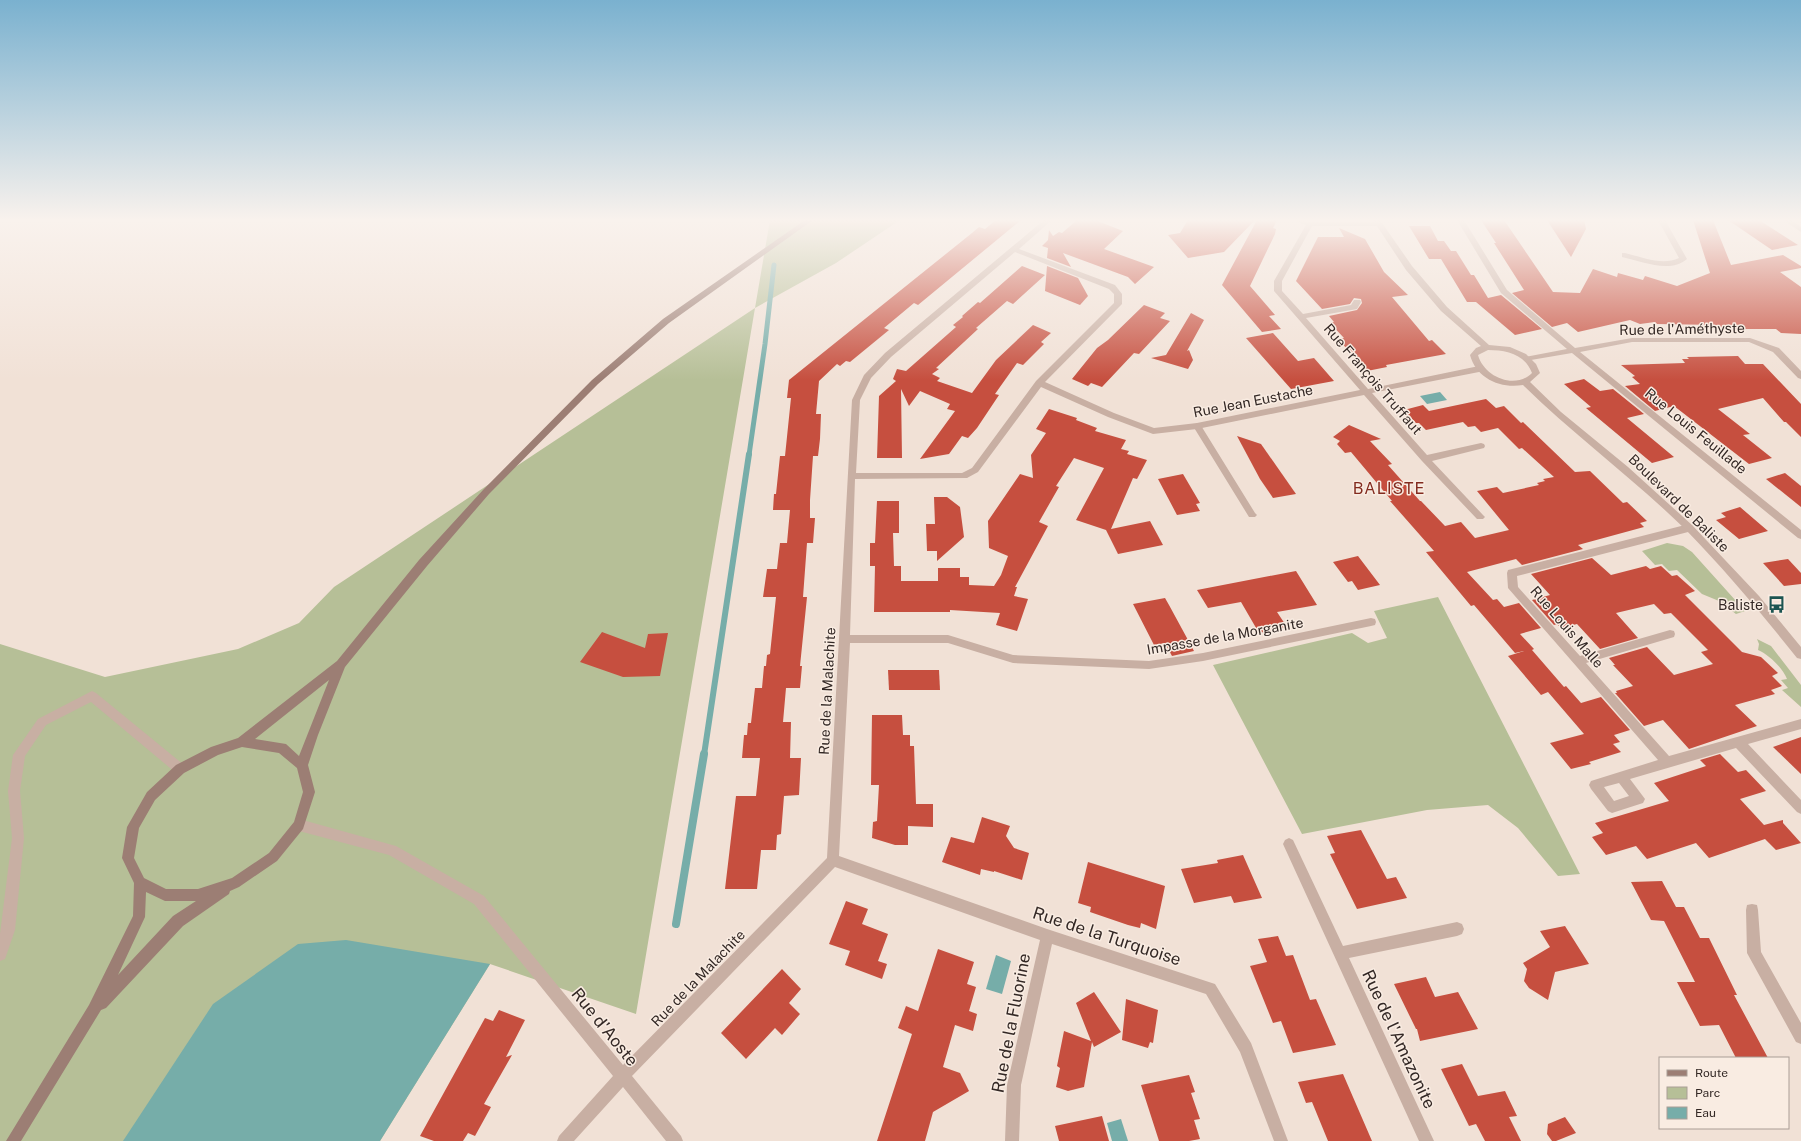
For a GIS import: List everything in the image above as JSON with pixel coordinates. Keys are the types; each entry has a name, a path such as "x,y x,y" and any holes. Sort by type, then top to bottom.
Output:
{"main road":[{"path":"13,1141 94,1010 139,917 140,882 128,858 133,827 151,796 180,769 215,751 242,742 341,664 423,563 486,492 595,382 666,321 734,273"},
{"path":"94,1010 178,921 273,857 299,825 309,792 302,765 312,735 341,664"},
{"path":"242,742 282,748 302,765"},
{"path":"140,882 165,895 198,895 235,883"}],"street":[{"name":"Rue de la Malachite","path":"564,1141 622,1077 833,860 856,400 867,377 888,355 985,273"},
{"path":"851,476 964,476 975,470 1038,383 1118,304 1118,294 1112,287 1077,273"},
{"name":"Rue François Truffaut","path":"1282,273 1278,281 1278,291 1425,459 1480,517"},
{"path":"1413,273 1444,309 1488,347"},
{"name":"Rue Louis Feuillade","path":"1493,273 1504,291 1573,350 1801,535"},
{"name":"Rue François Truffaut","path":"1301,317 1354,307 1357,302"},
{"name":"Rue de l'Améthyste","path":"1528,359 1632,340 1750,340 1776,350 1801,376"},
{"path":"1488,347 1509,349 1528,359 1534,366 1536,373 1532,379 1525,382 1514,383 1501,381 1489,376 1479,369 1475,362 1474,355 1479,350 1488,347"},
{"name":"Rue Jean Eustache","path":"1038,383 1111,415 1153,431 1197,426 1479,369"},
{"name":"Boulevard de Baliste","path":"1525,382 1558,414 1624,469 1689,528 1755,599 1801,655"},
{"path":"1197,426 1252,515"},
{"path":"1425,459 1481,446"},
{"name":"Rue Louis Malle","path":"1667,762 1513,588 1512,573 1689,528"},
{"name":"Impasse de la Morganite","path":"845,639 948,639 1012,659 1150,665 1203,657 1371,622"},
{"path":"1577,661 1670,634"},
{"path":"0,954 8,930 18,838 14,791 19,755 42,722 92,696 180,769"},
{"path":"1621,777 1667,762 1739,743 1801,724"},
{"path":"1739,743 1801,808"},
{"name":"Rue d'Aoste","path":"299,825 392,850 479,900 622,1077 676,1141"},
{"name":"Rue de l'Amazonite","path":"1289,844 1427,1141"},
{"name":"Rue de la Turquoise","path":"833,860 1047,936 1210,989 1246,1048 1281,1141"},
{"path":"1752,910 1754,953 1801,1037"},
{"name":"Rue de l'Amazonite","path":"1340,953 1457,929"},
{"name":"Rue de la Fluorine","path":"1012,1141 1014,1085 1047,936"}],"green space":[{"path":"761,273 818,273 755,308"},
{"path":"755,308 636,1014 490,964 380,1141 0,1141 0,644 105,677 238,649 299,623 334,587"},
{"path":"1667,543 1683,546 1692,552 1745,611 1736,614 1719,601 1702,594 1677,570 1669,571 1662,564 1655,565 1642,551"},
{"path":"1438,597 1580,874 1558,876 1518,828 1488,805 1427,810 1302,834 1213,665 1352,633 1368,643 1387,638 1374,611"},
{"path":"1757,639 1771,646 1801,685 1801,707 1782,690 1788,688 1781,680 1787,679 1775,662 1758,650 1759,644"}],"water":[{"path":"1440,392 1447,400 1427,404 1420,396"},
{"path":"346,940 490,964 380,1141 123,1141 213,1004 298,944"},
{"path":"996,955 1011,961 1002,994 986,989"},
{"path":"1121,1119 1128,1141 1112,1141 1107,1123"}],"building":[{"path":"922,273 956,273 918,305 914,303 884,328 889,330 850,362 846,361 840,366 837,364 819,381 816,414 821,414 820,439 818,456 813,456 810,518 815,518 813,543 807,543 803,597 807,597 800,666 802,666 800,688 786,688 783,722 791,722 790,758 801,758 799,795 784,796 781,834 777,835 776,850 761,850 757,889 725,889 736,796 756,796 760,758 742,758 744,735 747,735 748,723 751,723 755,688 762,688 764,666 766,666 767,655 770,654 776,597 763,597 767,569 777,569 780,543 787,543 790,510 773,510 780,456 785,456 791,398 787,398 789,380"},
{"path":"1014,273 1041,273 1045,275 1013,304 1007,301 976,328 978,329 936,368 939,369 932,374 940,378 937,381 972,393 996,360 1033,325 1051,333 1041,342 1044,344 1023,365 1017,363 995,394 999,395 977,428 968,438 962,436 949,454 920,459 955,411 947,409 950,404 920,391 909,406 901,389 902,458 877,458 879,396 896,381 893,379 897,369 906,371 956,327 953,325 963,317 962,316 978,302 980,303"},
{"path":"1046,273 1066,273 1078,278 1088,296 1080,305 1045,291"},
{"path":"1118,273 1147,273 1135,284 1128,277"},
{"path":"1228,273 1256,273 1250,286 1275,315 1269,316 1281,329 1262,332 1222,285"},
{"path":"1300,273 1385,273 1408,295 1392,297 1429,341 1432,340 1446,354 1386,365 1387,367 1367,371 1338,339 1344,338 1330,323 1334,322 1329,316 1357,310 1362,303 1361,299 1354,298 1350,304 1322,309 1296,281"},
{"path":"1450,273 1470,273 1474,275 1488,298 1501,295 1542,329 1515,335 1476,302 1467,302"},
{"path":"1513,273 1540,273 1553,292 1580,293 1591,273 1606,273 1617,277 1619,273 1643,280 1645,276 1677,286 1709,273 1782,273 1801,287 1801,334 1781,333 1776,329 1722,329 1719,325 1657,324 1655,322 1640,324 1630,320 1578,332 1567,323 1552,327 1512,293 1524,290"},
{"path":"1144,305 1165,313 1160,318 1170,321 1139,354 1134,353 1102,387 1091,383 1088,386 1072,379 1097,348 1108,340"},
{"path":"1191,313 1204,320 1187,351 1189,350 1193,360 1188,369 1151,358 1166,355"},
{"path":"1273,333 1298,361 1314,358 1334,381 1291,389 1246,338"},
{"path":"1738,356 1745,364 1763,364 1801,404 1801,437 1786,422 1784,422 1763,398 1718,409 1750,434 1743,435 1772,458 1749,464 1674,406 1655,411 1625,386 1640,384 1632,377 1635,376 1621,365 1685,363 1682,359 1689,359 1687,357"},
{"path":"1584,379 1600,391 1613,389 1644,414 1627,418 1674,457 1652,463 1586,408 1591,407 1564,384"},
{"path":"1486,399 1496,408 1504,406 1521,423 1523,422 1575,472 1590,471 1623,503 1627,502 1647,521 1640,523 1644,527 1578,545 1583,549 1522,565 1516,559 1467,572 1493,600 1497,599 1504,607 1519,603 1541,628 1520,634 1564,687 1566,686 1581,703 1601,697 1630,730 1614,735 1620,742 1613,744 1621,752 1589,762 1591,764 1571,769 1550,743 1584,734 1548,692 1541,695 1508,656 1524,651 1515,653 1474,605 1471,606 1426,552 1434,551 1390,501 1392,501 1351,452 1345,453 1337,444 1340,441 1333,437 1349,425 1381,439 1370,441 1392,464 1388,465 1445,526 1461,522 1475,538 1509,530 1477,491 1497,487 1503,493 1539,485 1537,483 1545,481 1543,479 1554,477 1522,448 1519,449 1498,428 1481,432 1475,426 1468,427 1463,422 1426,430 1419,423 1416,423 1404,410 1423,405 1429,411"},
{"path":"1049,409 1077,418 1076,420 1097,428 1095,431 1126,440 1121,449 1129,451 1127,454 1147,460 1137,479 1133,478 1111,529 1150,521 1163,545 1118,554 1106,530 1076,520 1104,468 1074,458 1056,486 1059,487 1039,522 1048,526 1015,587 1017,587 1014,596 1028,599 1017,631 996,625 1000,613 950,610 950,612 874,612 875,566 870,566 870,543 875,543 877,501 899,501 899,533 893,533 894,566 901,566 901,581 938,581 938,568 960,568 960,577 969,577 969,585 994,586 1001,575 1008,556 989,548 988,521 1020,474 1033,478 1031,455 1046,433 1036,429"},
{"path":"1237,436 1261,444 1296,494 1273,498 1260,479"},
{"path":"1785,473 1801,486 1801,507 1766,479"},
{"path":"1183,474 1200,503 1196,504 1200,511 1177,515 1158,479"},
{"path":"934,497 947,497 960,507 964,537 937,561 937,551 927,551 926,524 935,524"},
{"path":"1740,507 1768,531 1739,539 1716,520 1726,517 1721,513"},
{"path":"1358,556 1380,585 1358,590 1352,581 1348,582 1333,562"},
{"path":"1592,558 1611,575 1646,566 1650,569 1661,566 1672,576 1677,575 1695,591 1685,595 1742,652 1761,657 1778,673 1772,676 1782,686 1771,690 1775,694 1735,705 1757,726 1689,749 1663,720 1644,726 1615,693 1617,693 1616,691 1633,686 1613,665 1615,665 1609,658 1647,647 1674,675 1713,664 1701,652 1708,650 1671,613 1664,614 1654,604 1616,613 1638,638 1600,649 1577,624 1561,628 1557,624 1554,625 1532,600 1550,595 1531,574"},
{"path":"1788,559 1801,573 1801,584 1784,586 1763,563"},
{"path":"1296,571 1317,605 1277,612 1287,627 1259,633 1241,602 1208,608 1197,590"},
{"path":"1165,598 1194,651 1172,656 1165,643 1154,645 1133,604"},
{"path":"602,632 645,648 648,634 668,633 660,676 623,677 580,662"},
{"path":"888,670 939,670 940,690 889,690"},
{"path":"872,715 902,715 903,735 910,735 910,746 914,746 916,804 933,804 933,827 908,826 908,845 895,845 872,838 873,822 877,821 879,785 871,785"},
{"path":"1801,737 1801,774 1773,747"},
{"path":"1720,754 1738,772 1746,770 1766,791 1740,799 1764,825 1783,820 1783,823 1801,843 1776,850 1765,839 1709,858 1696,843 1647,859 1636,846 1606,855 1592,837 1603,833 1595,823 1669,801 1654,783 1706,766 1700,760"},
{"path":"982,817 1010,826 1006,836 1014,848 1029,853 1022,880 994,871 981,869 980,875 942,862 951,837 974,843"},
{"path":"1361,830 1387,879 1396,877 1407,898 1357,909 1330,854 1335,853 1327,836"},
{"path":"1243,855 1262,898 1234,903 1231,896 1194,903 1181,869 1218,863 1217,860"},
{"path":"1088,862 1165,886 1156,929 1141,923 1140,928 1128,925 1090,912 1091,907 1078,903"},
{"path":"1662,881 1676,907 1684,907 1700,938 1709,938 1737,995 1734,995 1767,1057 1735,1057 1719,1025 1700,1026 1677,982 1695,982 1664,921 1651,920 1631,882"},
{"path":"846,901 868,909 862,924 888,934 878,961 887,964 882,979 845,965 850,951 829,944"},
{"path":"1565,926 1589,964 1555,972 1548,1000 1529,988 1524,981 1527,969 1523,963 1550,947 1540,931"},
{"path":"1278,936 1286,956 1293,955 1310,1000 1316,999 1336,1045 1293,1053 1281,1021 1273,1023 1250,966 1267,962 1258,939"},
{"path":"938,949 974,962 967,984 976,987 969,1011 977,1014 973,1031 955,1025 943,1067 960,1073 969,1091 933,1112 925,1141 877,1141 912,1034 898,1028 906,1006 918,1011"},
{"path":"782,969 801,989 789,1003 800,1014 782,1035 775,1028 746,1059 721,1033"},
{"path":"1426,977 1435,997 1458,992 1478,1029 1420,1041 1417,1029 1394,984"},
{"path":"1094,992 1121,1032 1094,1047 1092,1042 1084,1087 1068,1091 1056,1087 1060,1068 1057,1066 1064,1031 1091,1041 1076,1003"},
{"path":"1126,999 1158,1010 1153,1043 1150,1042 1148,1048 1122,1040"},
{"path":"499,1010 525,1020 506,1057 512,1055 484,1104 491,1107 475,1136 468,1133 463,1141 434,1141 420,1136 485,1018 493,1021"},
{"path":"1462,1064 1478,1096 1505,1091 1517,1116 1509,1117 1521,1141 1485,1141 1476,1124 1469,1126 1441,1069"},
{"path":"1343,1074 1372,1141 1328,1141 1312,1102 1306,1103 1298,1082"},
{"path":"1189,1075 1195,1092 1191,1093 1200,1119 1194,1120 1200,1139 1189,1141 1159,1141 1141,1085"},
{"path":"1102,1116 1109,1141 1059,1141 1055,1126"},
{"path":"1565,1117 1576,1133 1556,1141 1552,1141 1547,1134 1548,1124"}],"waterway":[{"path":"749,455 765,344 773,273"},
{"path":"704,755 749,454"},
{"path":"676,924 704,754"}],"place":[{"name":"Baliste","path":"1776,605"}],"district":[{"name":"BALISTE","path":"1389,488"}]}
